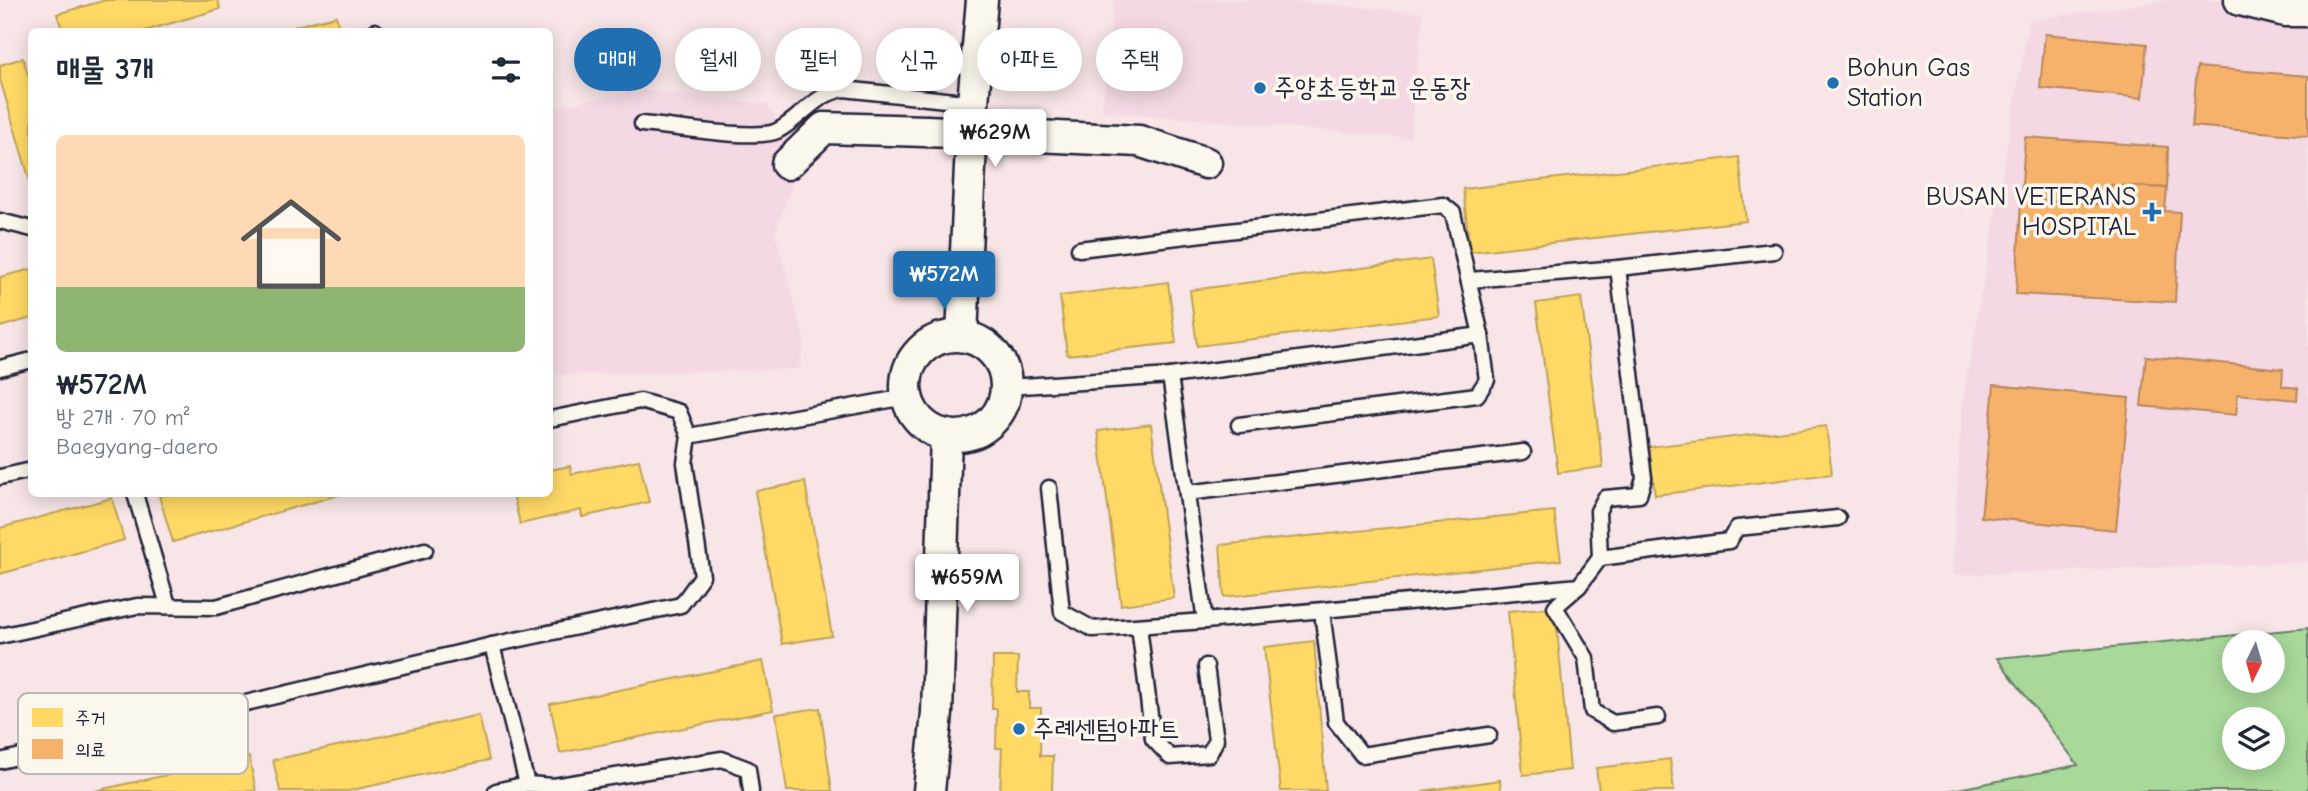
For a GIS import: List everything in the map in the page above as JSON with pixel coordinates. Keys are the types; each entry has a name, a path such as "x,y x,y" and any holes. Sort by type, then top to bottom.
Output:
{"street":[{"path":"962,335 973,103 982,0"},
{"path":"2240,0 2285,11 2308,11"},
{"path":"787,164 824,128 1139,141 1206,163"},
{"path":"962,335 983,344 999,359 1007,387 1003,404 987,425 964,436 946,435 920,422 906,397 907,373 918,352 931,342 946,336 962,335"},
{"path":"929,791 937,713 946,435"}],"lane":[{"path":"642,124 755,135 775,132 826,92 844,89 973,103"},
{"path":"1079,249 1443,205 1453,213 1470,280 1487,380 1477,395 1239,425"},
{"path":"0,221 28,228"},
{"path":"1470,280 1618,268 1774,251"},
{"path":"1618,268 1644,478 1639,495 1605,498 1598,511 1600,558 1579,586 1555,607 1586,658 1591,711 1612,723 1658,717"},
{"path":"1007,387 1170,376 1481,335"},
{"path":"0,368 28,361"},
{"path":"1170,376 1205,621"},
{"path":"689,436 906,397"},
{"path":"248,703 492,645 681,605 702,576 685,463 689,436 679,412 640,401 553,418"},
{"path":"1187,493 1523,452"},
{"path":"0,477 28,471"},
{"path":"1049,488 1062,612 1093,629 1322,611 1579,586"},
{"path":"136,497 168,605"},
{"path":"1600,558 1729,541 1737,528 1838,519"},
{"path":"0,636 137,606 216,607 425,550"},
{"path":"1322,611 1336,722 1362,755 1489,735"},
{"path":"1139,626 1153,739 1170,757 1209,754 1216,740 1206,667"},
{"path":"492,645 527,784"},
{"path":"0,761 18,757"},
{"path":"496,791 527,784 553,786 722,759 748,769 751,791"}],"shaded area":[{"name":"주양초등학교 운동장","path":"1114,0 1278,0 1423,13 1410,138 1102,111 1104,91 1183,91 1183,28 1111,28"},
{"name":"BUSAN VETERANS HOSPITAL","path":"2170,0 2308,0 2308,562 1952,575 1962,405 2029,20"},
{"path":"634,91 766,104 801,161 775,232 804,340 799,369 553,375 553,107"}],"green space":[{"path":"2308,628 2308,791 1948,791 2078,765 1997,658 2222,636 2222,693 2286,693 2286,630"}],"building: 주거":[{"path":"106,0 218,0 220,9 155,28 62,28 57,14"},
{"path":"336,16 339,28 295,28"},
{"path":"23,58 28,75 28,174 0,79 0,65"},
{"path":"1739,157 1746,221 1470,252 1463,189"},
{"path":"1431,259 1439,316 1197,346 1190,290"},
{"path":"28,270 28,319 0,327 0,277"},
{"path":"1168,282 1176,343 1067,355 1060,296"},
{"path":"1581,297 1603,467 1558,473 1536,303"},
{"path":"1151,424 1174,598 1121,605 1098,431"},
{"path":"1826,426 1832,474 1655,495 1649,447"},
{"path":"639,460 649,502 582,517 581,510 520,524 514,497 553,497 553,469 570,466 572,474"},
{"path":"805,482 832,636 782,644 755,491"},
{"path":"159,497 331,497 173,542"},
{"path":"112,498 124,540 0,574 0,528"},
{"path":"1554,511 1561,560 1224,597 1220,545"},
{"path":"1555,607 1570,770 1523,775 1508,611"},
{"path":"1314,641 1326,791 1281,791 1264,647"},
{"name":"주례센텀아파트","path":"993,657 1018,657 1017,692 1029,692 1029,708 1041,708 1040,756 1053,756 1052,791 1000,791 1002,748 996,748 997,709 992,709"},
{"path":"763,661 773,710 560,753 550,704"},
{"path":"820,708 832,791 787,791 776,714"},
{"path":"479,715 489,760 348,791 280,791 273,760"},
{"path":"248,757 256,791 94,791 172,774 248,774"},
{"path":"1670,759 1674,791 1599,791 1596,768"},
{"path":"1500,780 1501,791 1422,791"}],"building: 의료":[{"path":"2045,34 2147,44 2142,98 2040,88"},
{"path":"2197,67 2308,76 2308,136 2192,126"},
{"path":"2025,137 2168,147 2167,188 2109,185 2108,205 2021,199"},
{"path":"2109,185 2167,188 2165,211 2180,212 2175,302 2016,294 2021,199 2108,205"},
{"path":"2146,356 2283,369 2282,386 2298,388 2297,400 2238,394 2236,415 2141,406"},
{"path":"1994,385 2129,398 2116,530 1981,517"}],"place":[{"name":"Bohun Gas Station","path":"1833,83"},
{"name":"주양초등학교 운동장","path":"1260,88"},
{"name":"BUSAN VETERANS HOSPITAL","path":"2152,212"},
{"name":"주례센텀아파트","path":"1019,729"}]}
